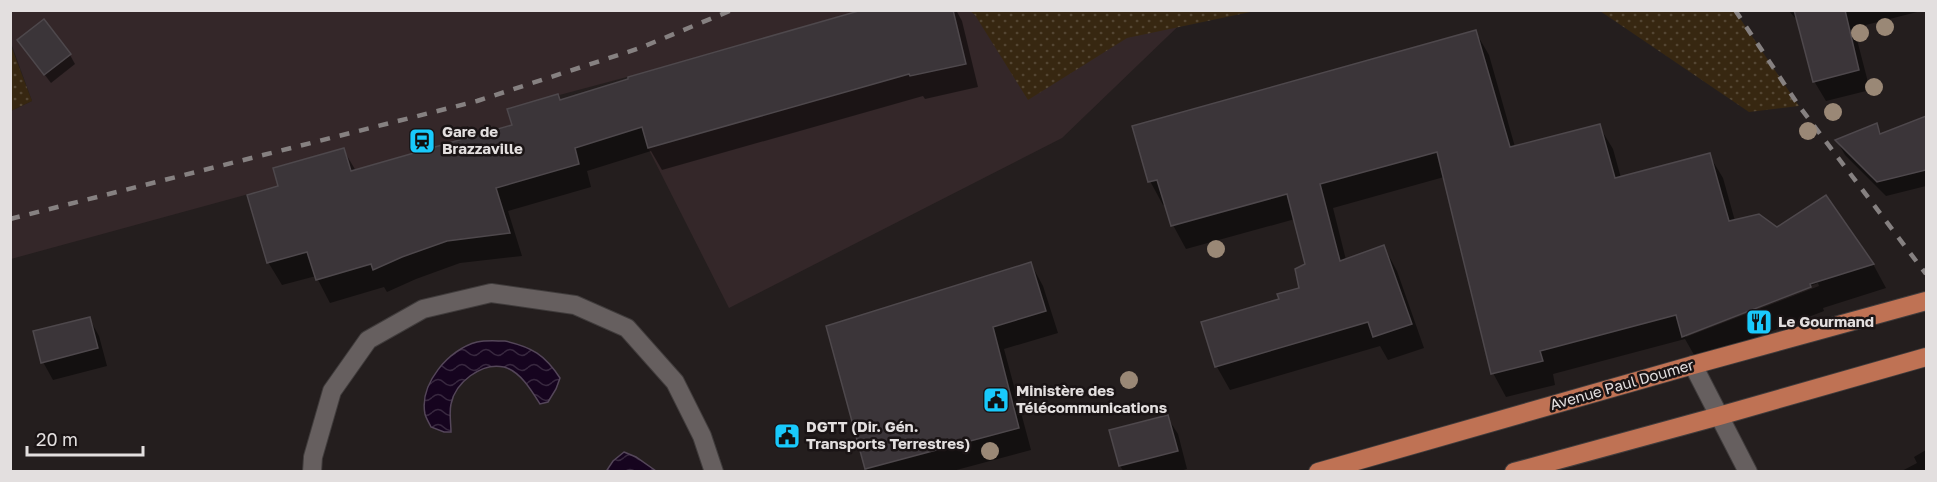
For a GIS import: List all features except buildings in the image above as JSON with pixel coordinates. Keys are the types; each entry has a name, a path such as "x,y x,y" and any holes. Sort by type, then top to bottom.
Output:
{"main road":[{"name":"Avenue Paul Doumer","path":"1318,471 1926,301"},
{"path":"1514,471 1926,357"}],"street":[{"path":"312,471 313,457 332,391 368,340 423,309 491,293 575,305 627,328 675,382 702,436 714,471"},
{"path":"1693,365 1748,471"}],"shaded area":[{"path":"11,10 1194,11 1062,138 729,308 648,148 627,77 507,109 512,125 351,171 344,148 273,168 278,186 11,259 11,111 32,101 11,43"},
{"path":"970,11 1255,11 1127,38 1028,100 975,15"},
{"path":"1600,11 1735,11 1799,106 1749,112"},
{"path":"10,43 32,101 11,111 10,111"}],"water":[{"path":"480,341 505,341 537,353 560,378 548,402 540,404 525,382 515,373 510,369 495,366 470,376 453,396 450,411 451,432 431,427 425,414 424,403 431,380 438,369 466,346"},
{"path":"624,452 636,457 656,471 610,472 607,470 613,461"}],"railway":[{"path":"10,219 477,101 640,48 732,10"},
{"path":"1735,10 1799,106 1926,274"}],"place":[{"name":"Gare de Brazzaville","path":"422,141"},
{"name":"Le Gourmand","path":"1759,322"},
{"name":"Ministère des Télécommunications","path":"996,400"},
{"name":"DGTT (Dir. Gén. Transports Terrestres)","path":"787,436"}]}
